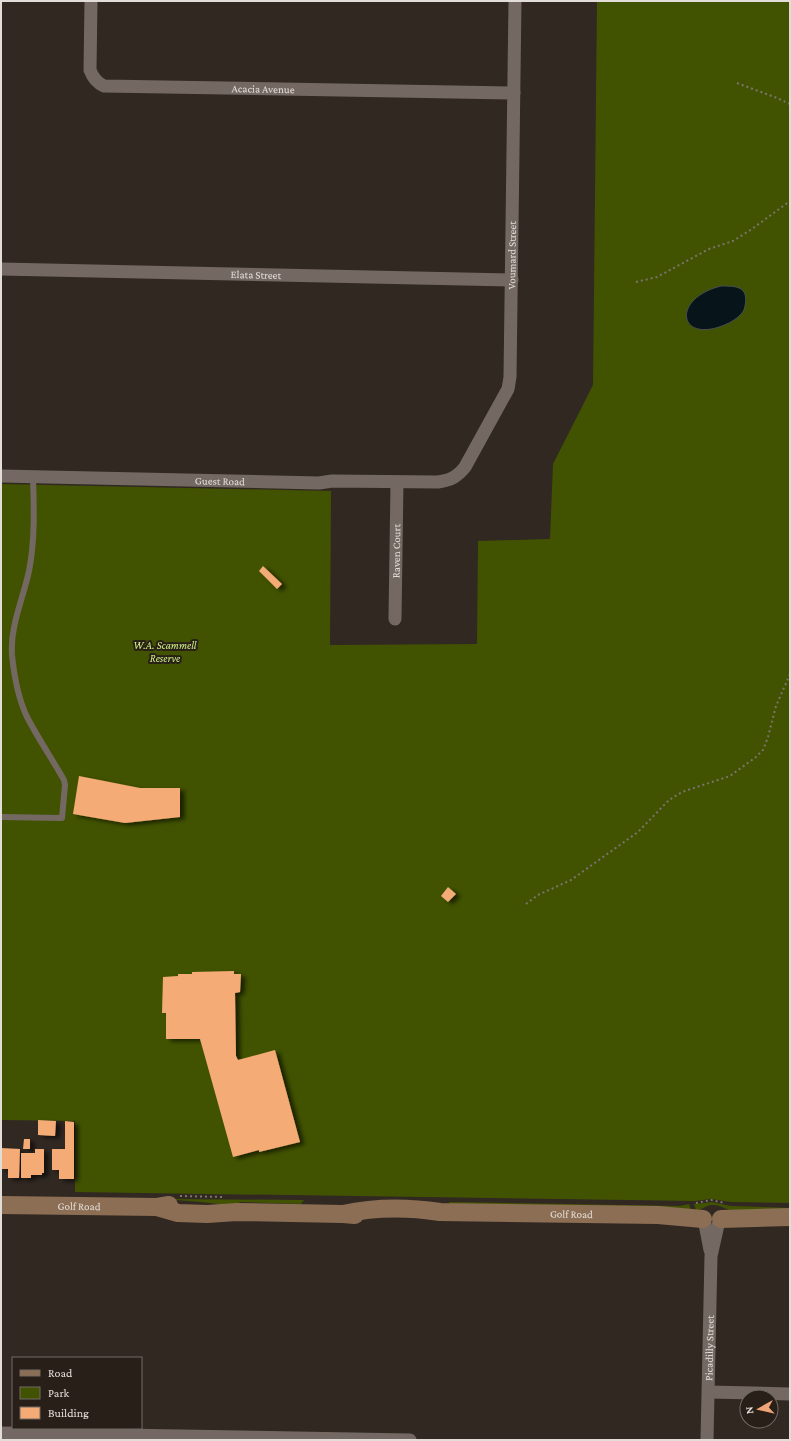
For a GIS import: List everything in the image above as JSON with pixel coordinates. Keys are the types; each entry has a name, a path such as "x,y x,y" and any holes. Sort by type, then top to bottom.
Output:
{"street":[{"name":"Acacia Avenue","path":"91,1 90,70 95,80 104,86 514,93"},
{"name":"Voumard Street","path":"438,482 455,478 465,467 508,388 511,369 515,1"},
{"name":"Elata Street","path":"1,269 512,280"},
{"name":"Guest Road","path":"1,476 311,483 332,481 438,482"},
{"name":"Raven Court","path":"395,619 397,482"},
{"name":"Golf Road","path":"1,1205 157,1207 178,1204 198,1205 237,1212 405,1217 440,1212 658,1215 739,1219 790,1217"},
{"name":"Picadilly Street","path":"707,1440 711,1256 715,1218"},
{"path":"709,1392 790,1394"},
{"path":"1,1433 410,1440"}],"lane":[{"path":"1,817 62,818 65,785 64,780 26,716 18,688 12,653 15,623 29,570 33,538 33,477"}],"path":[{"path":"737,83 790,104"},
{"path":"636,282 657,277 677,265 733,241 790,201"},
{"path":"526,904 538,894 571,880 638,832 669,800 682,792 730,776 756,757 763,750 776,706 790,674"},
{"path":"181,1196 226,1197"},
{"path":"692,1203 711,1200 715,1218"}],"green space":[{"name":"W.A. Scammell Reserve","path":"597,1 790,1 790,1203 731,1202 711,1199 695,1201 75,1192 75,1121 1,1120 1,484 331,491 330,645 477,644 478,541 550,539 553,464 593,385"},
{"path":"171,1199 304,1200 301,1204 240,1202 235,1206"},
{"path":"449,1202 680,1206 689,1204 691,1210 449,1205"},
{"path":"712,1202 731,1206 790,1208 790,1211 743,1213 713,1205 696,1210 694,1204"}],"shaded area":[{"path":"721,286 732,286 740,288 743,291 746,299 744,309 741,314 729,323 712,329 699,329 691,325 687,318 687,310 693,301 704,292"}],"building":[{"path":"263,566 282,584 277,589 259,571"},
{"path":"79,776 140,788 180,788 180,817 125,823 73,814"},
{"path":"448,887 456,894 448,902 441,896"},
{"path":"234,971 234,974 241,974 240,992 235,993 236,1056 238,1060 275,1050 300,1142 233,1157 200,1039 166,1039 166,1013 162,1013 163,977 178,976 178,974 192,974 192,972"},
{"path":"38,1120 56,1121 55,1136 38,1135"},
{"path":"65,1121 74,1122 74,1179 59,1179 59,1170 52,1170 52,1149 65,1149"},
{"path":"24,1139 30,1139 30,1149 23,1149"},
{"path":"1,1148 20,1149 19,1178 8,1178 8,1169 1,1169"},
{"path":"35,1149 44,1149 44,1173 42,1173 42,1175 31,1175 31,1178 21,1178 21,1153 35,1153"}]}
